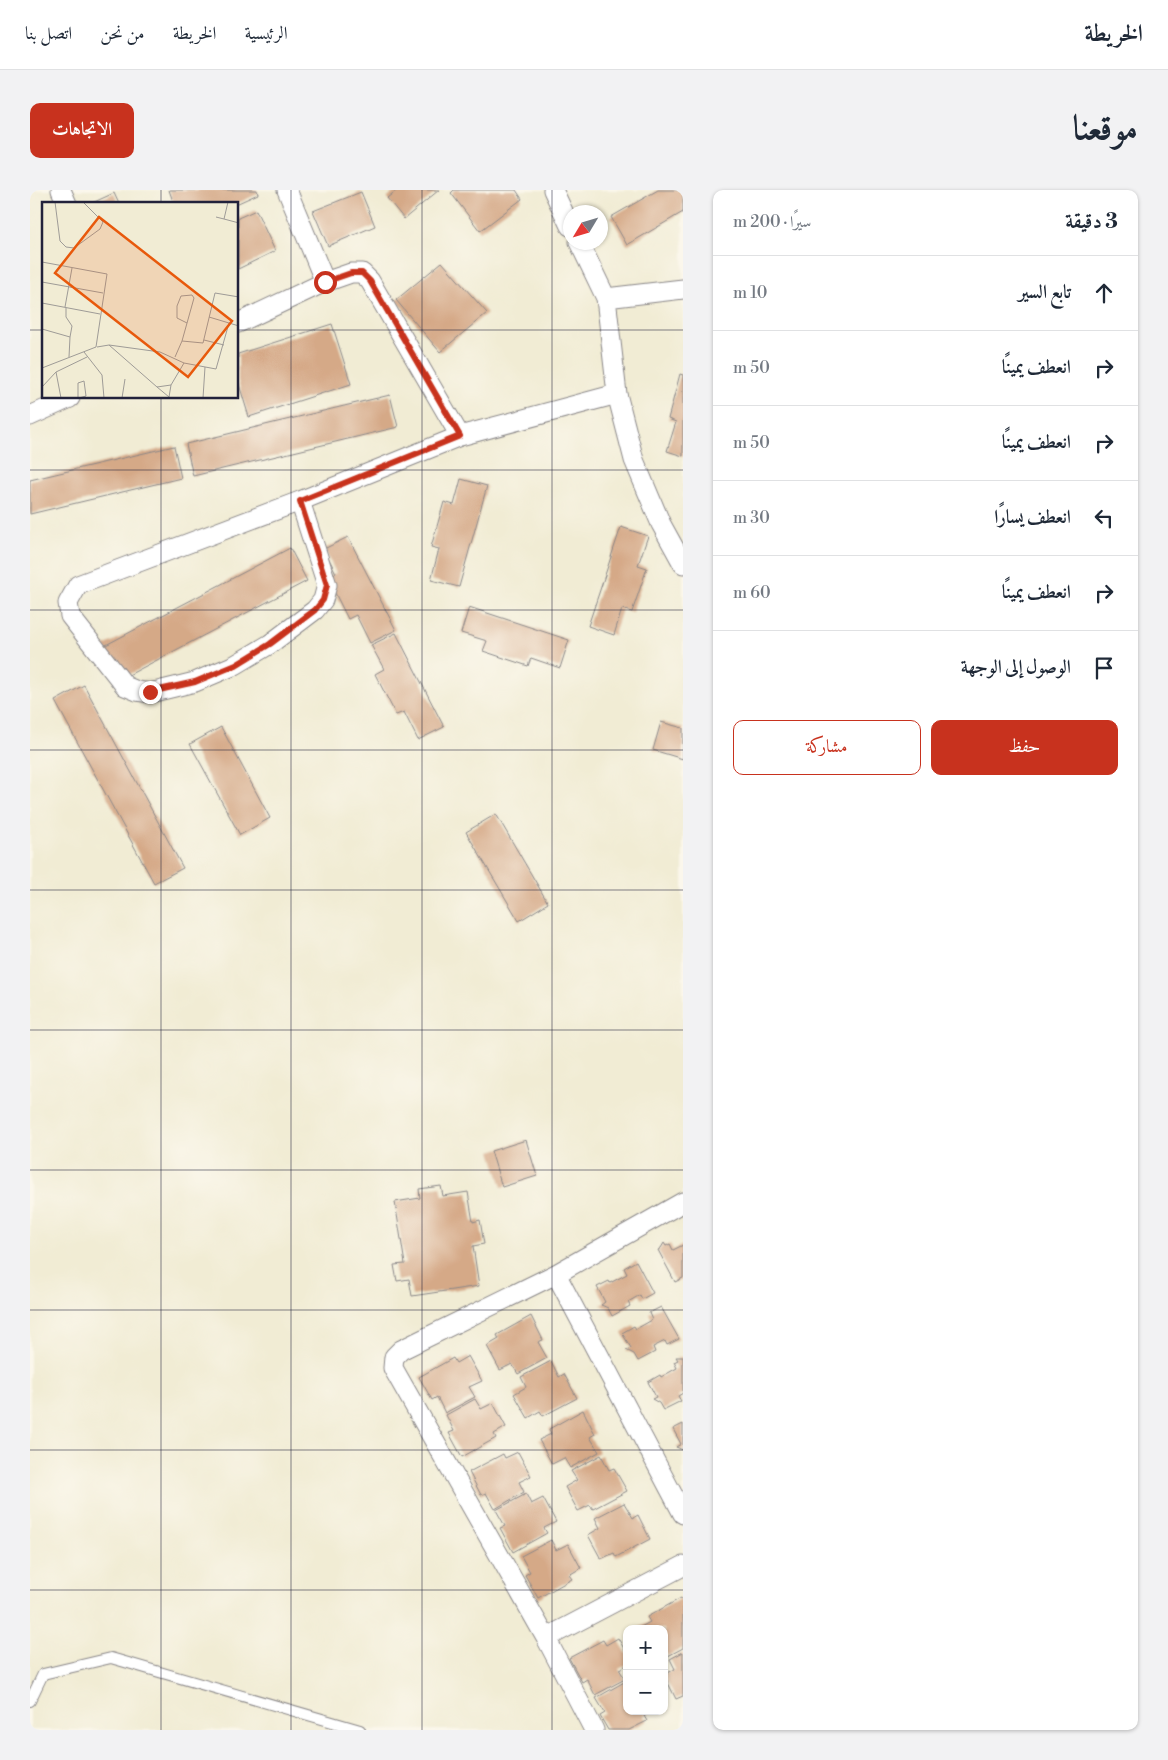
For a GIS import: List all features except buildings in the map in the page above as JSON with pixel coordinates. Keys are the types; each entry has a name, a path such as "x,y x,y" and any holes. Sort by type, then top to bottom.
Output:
{"street":[{"path":"287,190 325,282"},
{"path":"553,190 563,211"},
{"path":"583,250 606,298 618,394 634,460 661,524 683,564"},
{"path":"239,323 325,282 351,273 362,273 370,281 460,436"},
{"path":"606,298 683,289"},
{"path":"300,501 327,585 323,600 315,610 270,644 236,665 195,682 150,692 137,692 125,686 70,616 68,603 78,585 300,501 460,436 618,394"},
{"path":"30,416 68,399"},
{"path":"594,1730 546,1638 393,1368 394,1357 401,1350 556,1274 683,1202"},
{"path":"556,1274 683,1514"},
{"path":"546,1638 683,1566"}],"lane":[{"path":"30,1702 43,1674 111,1658 360,1730"}],"route":[{"path":"150,692 195,682 236,665 270,644 315,610 323,600 327,585 300,501 460,436 370,281 362,273 351,273 325,282"}]}
